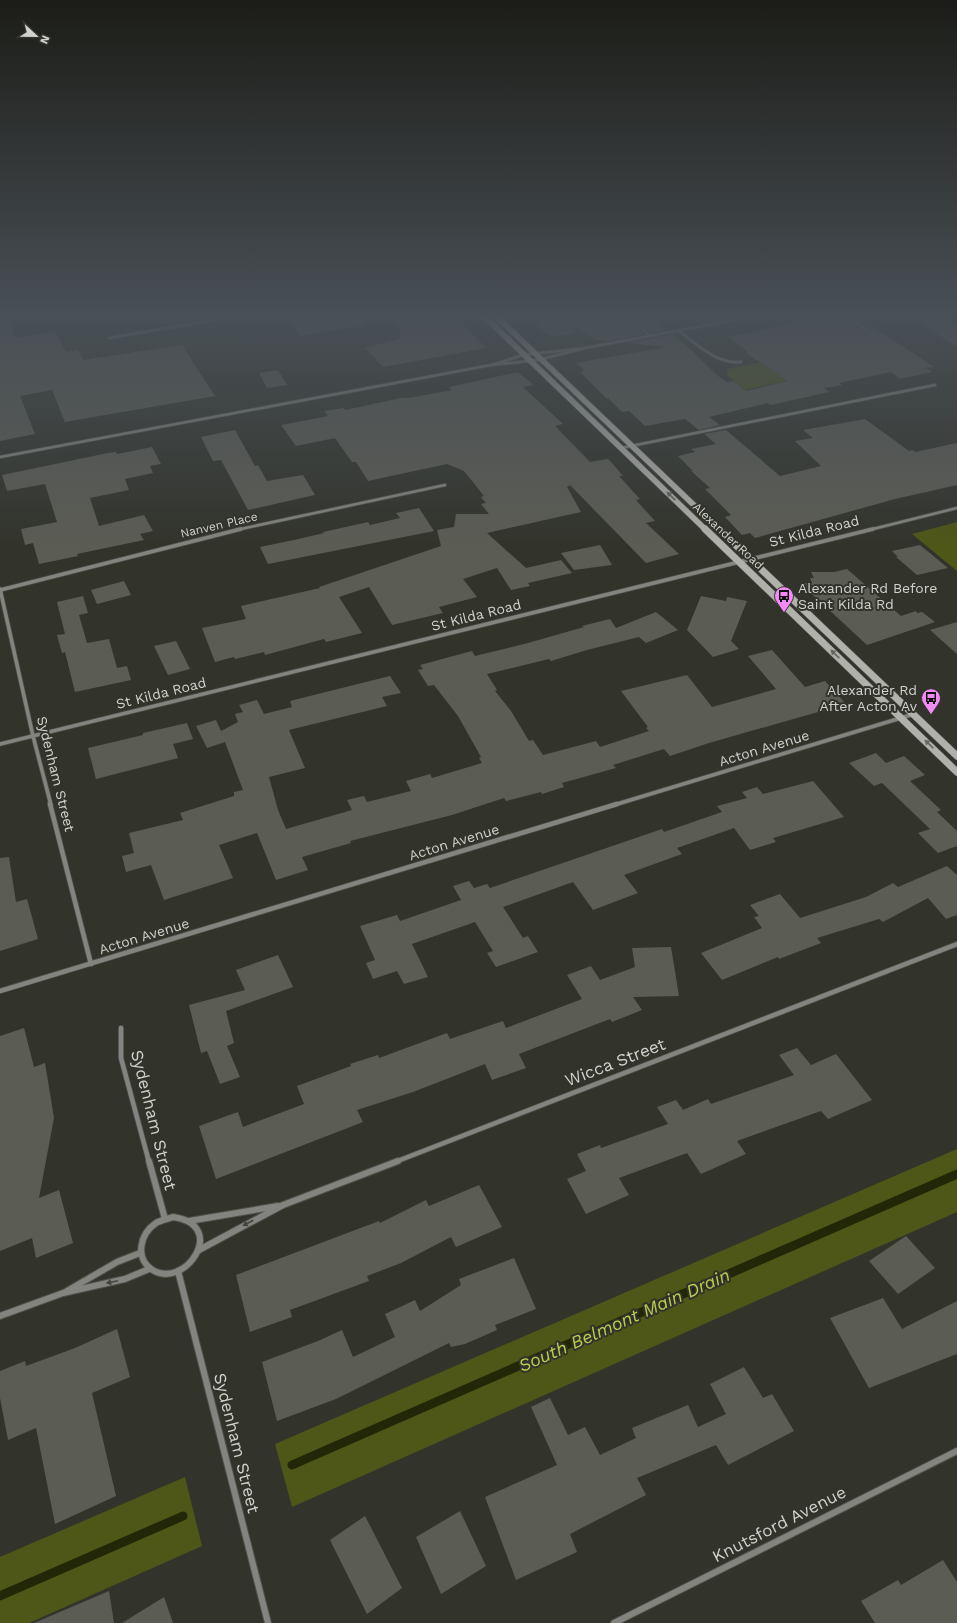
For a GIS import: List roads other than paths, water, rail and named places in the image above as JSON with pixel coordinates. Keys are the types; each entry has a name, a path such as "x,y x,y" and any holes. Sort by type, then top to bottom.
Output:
{"main road":[{"name":"Alexander Road","path":"562,392 740,561 957,772"},
{"name":"Alexander Road","path":"575,392 957,756"}],"street":[{"path":"0,457 352,392"},
{"path":"621,448 901,392"},
{"name":"Nanven Place","path":"0,590 211,535 445,485"},
{"name":"St Kilda Road","path":"0,744 749,558 957,508"},
{"name":"Sydenham Street","path":"0,590 33,736 91,964"},
{"name":"Acton Avenue","path":"0,991 914,714"},
{"name":"Wicca Street","path":"199,1250 283,1205 957,944"},
{"name":"Sydenham Street","path":"121,1028 121,1058 165,1219"},
{"name":"Wicca Street","path":"189,1221 283,1205"},
{"path":"173,1217 189,1221 195,1226 199,1233 200,1241 199,1250 190,1262 178,1271 167,1274 157,1273 148,1269 143,1262 140,1253 143,1236 149,1229 165,1219 173,1217"},
{"path":"63,1293 117,1262 140,1253"},
{"path":"0,1316 63,1293 125,1279 148,1269"},
{"name":"Sydenham Street","path":"178,1271 268,1623"},
{"name":"Knutsford Avenue","path":"614,1623 957,1451"}],"waterway":[{"name":"South Belmont Main Drain","path":"292,1465 957,1174"},
{"name":"South Belmont Main Drain","path":"0,1596 183,1516"}],"place":[{"name":"Alexander Rd Before Saint Kilda Rd","path":"784,613"},
{"name":"Alexander Rd After Acton Av","path":"931,715"}]}
